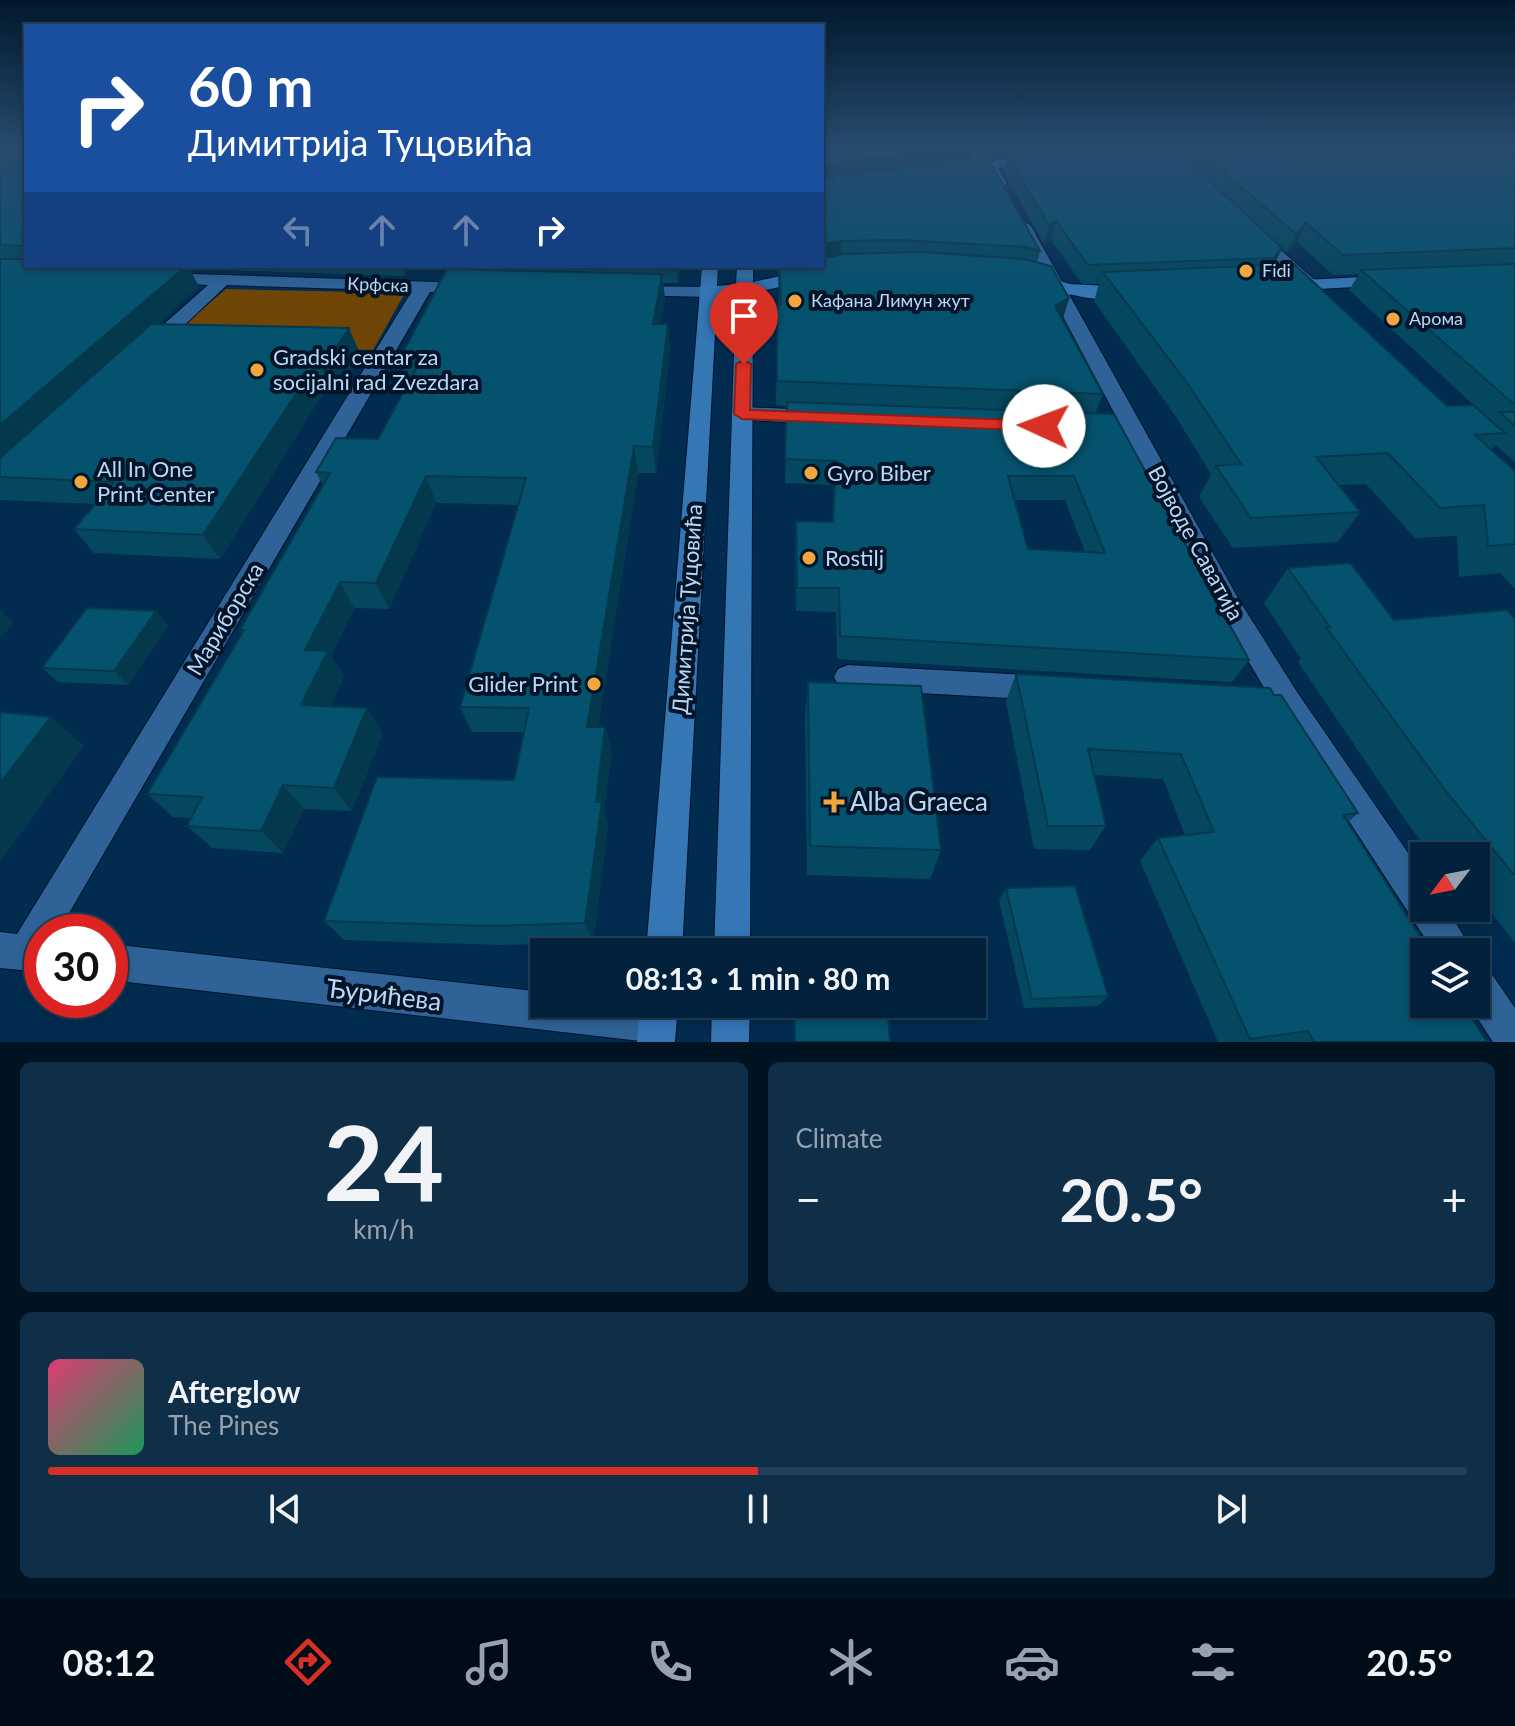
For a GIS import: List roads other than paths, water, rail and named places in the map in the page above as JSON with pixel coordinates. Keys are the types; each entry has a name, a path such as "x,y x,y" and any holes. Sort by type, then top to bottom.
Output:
{"main road":[{"path":"732,938 745,268"},
{"path":"709,279 745,289 829,270"},
{"path":"1021,274 1058,289 1084,293 1139,292"},
{"name":"Димитрија Туцовића","path":"665,938 709,279"},
{"path":"1262,287 1402,280"},
{"path":"730,1042 731,1018"}],"street":[{"name":"Војводе Саватија","path":"1006,196 1230,607 1287,701 1410,885"},
{"path":"1239,221 1332,307"},
{"name":"Крфска","path":"149,278 437,287"},
{"path":"608,291 709,279"},
{"path":"134,362 223,280"},
{"name":"Мариборска","path":"23,952 437,287"},
{"path":"742,414 836,418"},
{"path":"1103,428 1134,429"},
{"path":"848,677 1068,689"},
{"path":"1256,700 1287,701"},
{"name":"Ђурићева","path":"128,964 658,1023"},
{"path":"1490,1004 1515,1041"}],"place":[{"name":"Fidi","path":"1246,271"},
{"name":"Кафана Лимун жут","path":"795,301"},
{"name":"Арома","path":"1393,319"},
{"name":"Gradski centar za socijalni rad Zvezdara","path":"257,370"},
{"name":"Gyro Biber","path":"811,473"},
{"name":"All In One Print Center","path":"81,482"},
{"name":"Rostilj","path":"809,558"},
{"name":"Glider Print","path":"594,684"},
{"name":"Alba Graeca","path":"834,802"}]}
